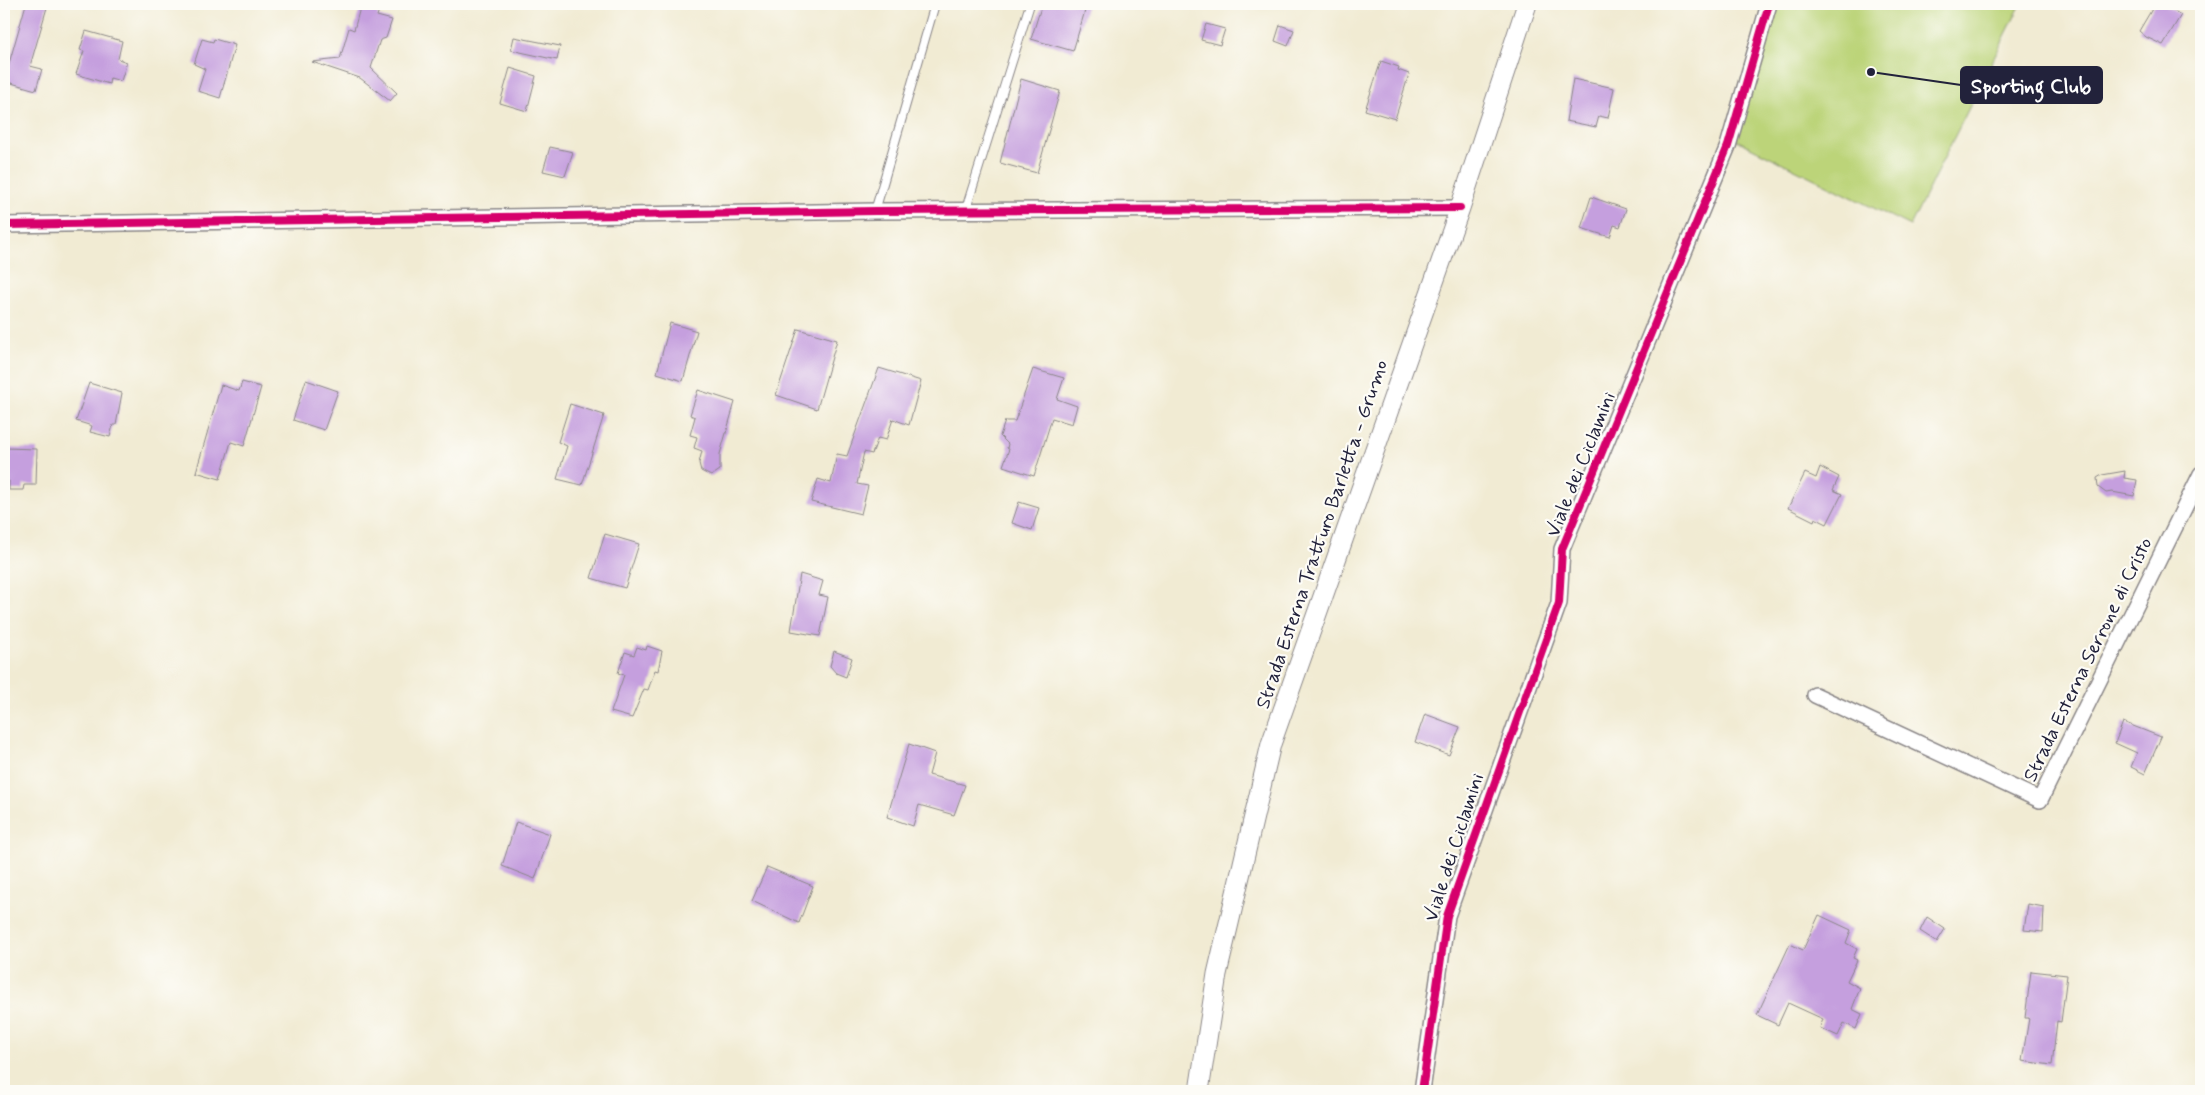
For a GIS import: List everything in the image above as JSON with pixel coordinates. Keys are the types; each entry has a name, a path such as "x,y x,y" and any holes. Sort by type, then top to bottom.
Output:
{"street":[{"name":"Strada Esterna Tratturo Barletta - Grumo","path":"1199,1091 1217,974 1271,744 1460,208 1527,4"},
{"name":"Viale dei Ciclamini","path":"1422,1091 1448,916 1559,603 1562,550 1728,146 1769,4"},
{"path":"4,225 875,211 1460,208"},
{"name":"Strada Esterna Serrone di Cristo","path":"1815,695 2040,800 2201,474"}],"lane":[{"path":"875,211 935,4"},
{"path":"965,212 1030,4"}],"green space":[{"path":"1776,4 2021,4 1910,226 1736,140"}],"building":[{"path":"26,4 48,4 30,66 42,69 36,90 4,81"},
{"path":"361,4 381,4 377,16 392,20 386,38 380,40 371,68 397,93 390,101 360,78 312,62 340,59 349,28 354,30"},
{"path":"1042,4 1087,4 1073,51 1031,39"},
{"path":"2155,4 2162,4 2181,15 2163,45 2146,37 2139,31"},
{"path":"1206,24 1225,29 1220,45 1201,40"},
{"path":"1280,25 1294,30 1288,46 1275,41"},
{"path":"86,31 122,41 118,59 127,62 121,81 110,78 109,84 76,74 84,51 80,50"},
{"path":"514,37 560,46 557,60 511,50"},
{"path":"202,39 213,42 214,39 235,45 220,98 198,91 205,69 194,64"},
{"path":"1381,61 1399,67 1398,70 1409,74 1395,119 1365,110"},
{"path":"510,68 536,76 527,111 500,103"},
{"path":"1021,79 1060,91 1037,173 1000,163"},
{"path":"1573,79 1614,88 1608,118 1599,116 1596,127 1566,121"},
{"path":"550,147 573,152 565,176 543,171"},
{"path":"1591,197 1626,209 1620,227 1614,225 1610,237 1581,228"},
{"path":"670,323 697,331 683,381 657,373"},
{"path":"798,329 837,340 817,409 776,395"},
{"path":"879,368 921,381 909,425 893,419 886,440 878,438 872,454 864,452 857,484 868,486 861,514 811,502 818,479 831,483 837,454 847,456"},
{"path":"1033,369 1064,378 1057,399 1077,406 1072,424 1052,418 1034,476 1003,466 1009,449 1007,448 1008,444 1000,436 1005,421 1015,421"},
{"path":"306,380 338,391 324,430 293,420"},
{"path":"242,382 261,387 244,446 231,442 220,479 196,472 221,385 239,391"},
{"path":"89,383 122,393 116,425 113,425 110,437 90,432 92,426 76,421"},
{"path":"698,390 735,402 720,454 720,470 711,476 701,471 699,463 702,451 694,448 697,437 690,435 695,417 690,415"},
{"path":"570,404 604,415 582,485 557,479 567,446 558,442"},
{"path":"4,448 37,449 36,485 24,485 23,490 9,490 9,481 4,481"},
{"path":"1820,467 1839,477 1833,490 1842,494 1827,524 1815,518 1814,521 1788,508 1805,473 1816,478"},
{"path":"2125,471 2124,478 2137,480 2134,496 2112,492 2106,493 2098,487 2097,478 2102,475"},
{"path":"1019,502 1039,508 1032,530 1012,523"},
{"path":"605,534 639,544 625,588 591,578"},
{"path":"800,574 823,581 819,595 828,597 820,636 791,631"},
{"path":"647,646 662,651 658,671 655,670 648,690 644,689 632,718 611,712 624,675 618,673 625,652 634,655 637,647 646,650"},
{"path":"834,651 852,658 846,677 836,673 830,666"},
{"path":"1425,714 1460,727 1449,755 1415,742"},
{"path":"2123,722 2161,737 2145,774 2131,767 2137,753 2115,743"},
{"path":"909,744 935,753 929,775 965,785 954,815 919,805 913,826 887,817"},
{"path":"516,822 550,834 535,879 502,866"},
{"path":"767,867 813,886 799,923 752,901"},
{"path":"2028,904 2044,907 2043,932 2024,930"},
{"path":"1819,915 1851,930 1846,943 1857,949 1853,958 1857,960 1847,981 1860,988 1852,1009 1862,1014 1856,1029 1844,1023 1838,1036 1820,1028 1823,1019 1788,1003 1778,1025 1757,1015 1790,944 1803,950"},
{"path":"1927,917 1945,929 1937,942 1920,931"},
{"path":"2031,971 2067,975 2061,1022 2057,1021 2052,1065 2022,1061 2029,1018 2025,1018"}],"cycle path":[{"path":"1422,1091 1447,916 1559,603 1562,549 1728,146 1769,4"},
{"path":"4,225 875,211 1460,208"}],"place":[{"name":"Sporting Club","path":"1871,72"}]}
